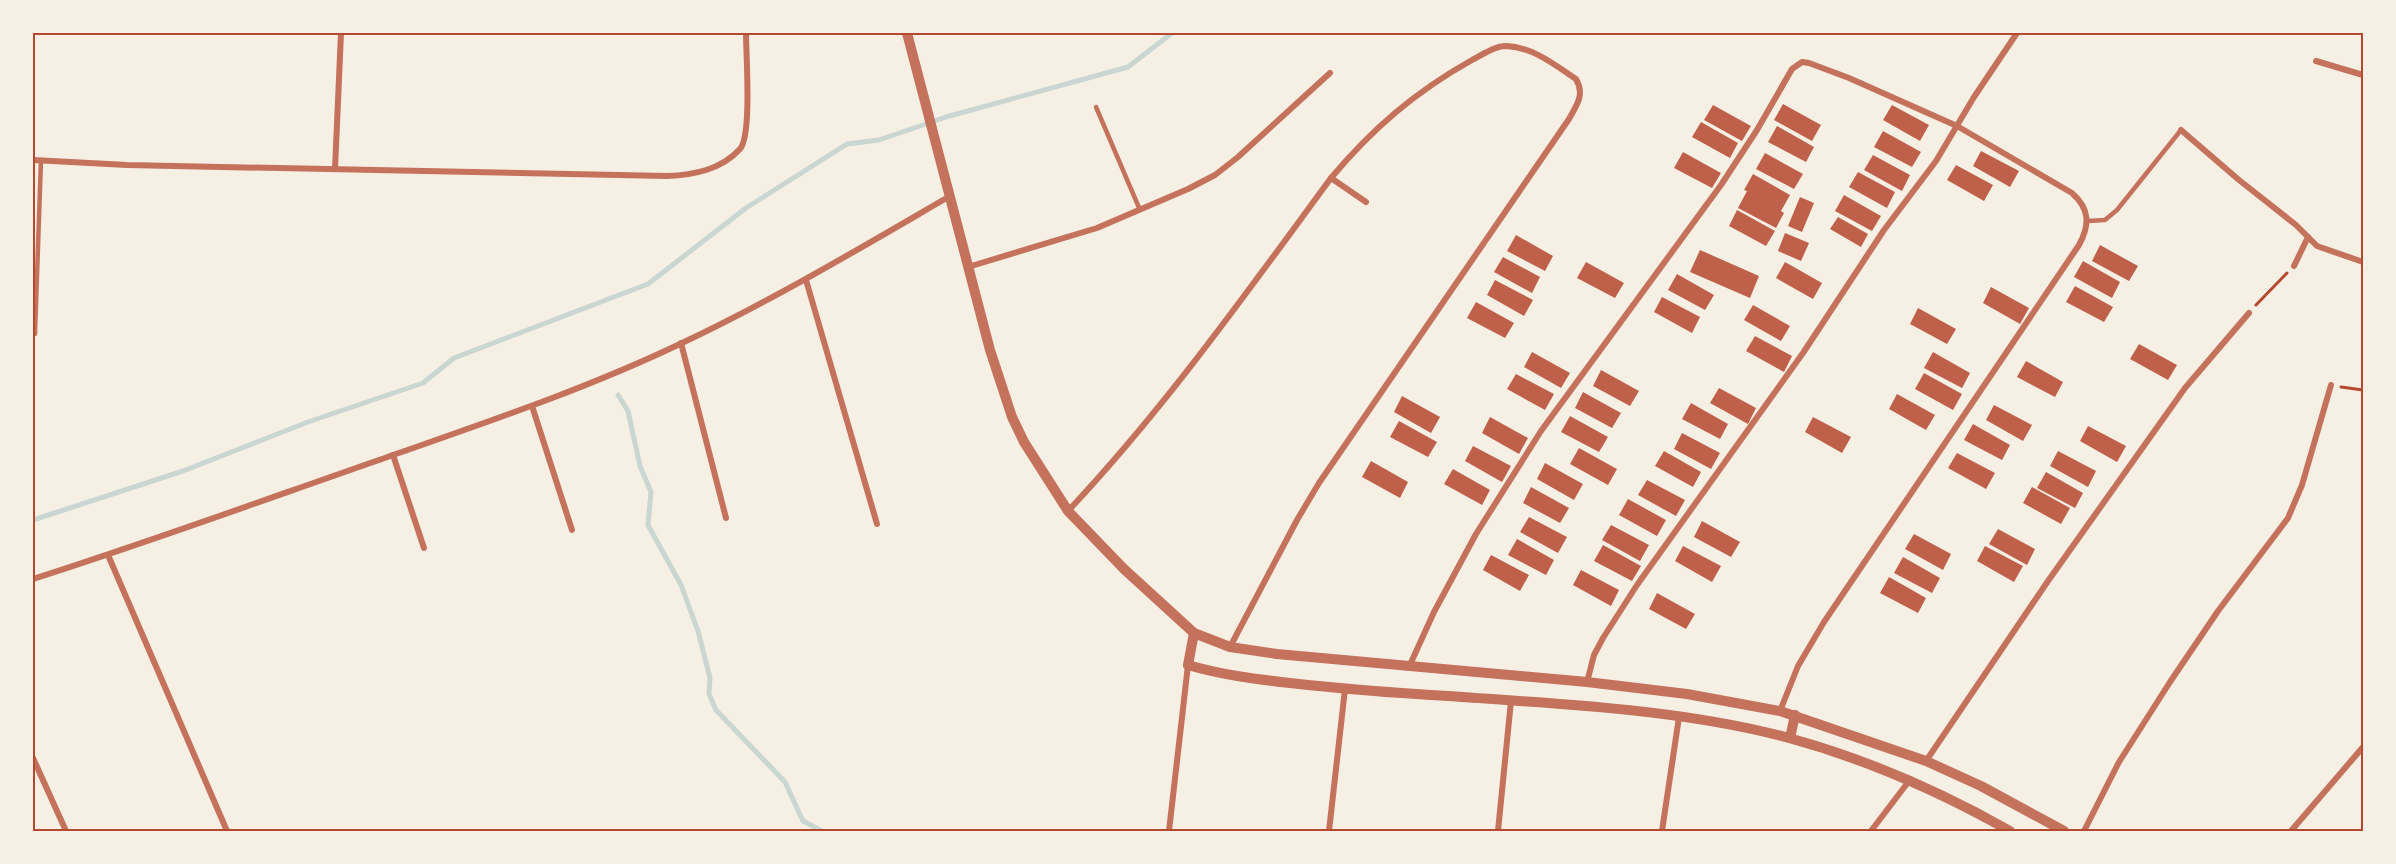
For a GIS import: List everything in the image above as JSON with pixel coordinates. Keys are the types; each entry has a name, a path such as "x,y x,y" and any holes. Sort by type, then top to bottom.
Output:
{"street":[{"path":"335,169 341,33"},
{"path":"33,160 128,165 679,176 707,171 740,149 746,134 746,33"},
{"path":"907,33 990,350 1016,428 1068,511 1124,569 1194,633 1230,647 1277,654 1587,682 1687,694 1780,711 1926,761 1981,786 2064,831"},
{"path":"1587,682 1594,655 1637,585 1803,353 1884,231 1936,161 1974,97 2017,33"},
{"path":"1068,511 1120,456 1152,416 1331,178 1360,143 1388,117 1427,87 1496,47 1518,47 1540,56 1576,79 1580,93 1579,100 1569,119 1319,483 1230,647"},
{"path":"2316,61 2363,75"},
{"path":"1409,667 1434,612 1470,544 1541,431 1721,185 1792,69 1802,62 1817,65 1957,126 2072,193 2081,201 2088,221 2079,245 1824,622 1798,666 1780,711"},
{"path":"968,267 1077,234 1140,210 1215,175 1330,73"},
{"path":"2181,130 2296,225 2320,248 2363,262"},
{"path":"1331,178 1366,202"},
{"path":"33,579 108,555 532,406 681,343 806,280 950,196"},
{"path":"2294,266 2308,237"},
{"path":"806,280 877,525"},
{"path":"1926,761 2185,388 2249,313"},
{"path":"681,343 726,518"},
{"path":"2084,831 2119,762 2170,682 2218,611 2288,518 2302,484 2331,385"},
{"path":"532,406 573,530"},
{"path":"393,455 424,548"},
{"path":"108,555 227,831"},
{"path":"1169,831 1188,665 1194,633"},
{"path":"1188,665 1227,676 1345,689 1511,701 1679,717 1790,738 1910,781 1973,810 2010,831"},
{"path":"1329,831 1345,689"},
{"path":"1498,831 1511,701"},
{"path":"1790,738 1795,715"},
{"path":"1662,831 1679,717"},
{"path":"2291,831 2363,747"},
{"path":"33,758 66,831"},
{"path":"1871,831 1910,781"}],"lane":[{"path":"1096,107 1140,210"},
{"path":"2088,221 2105,220 2117,210 2181,130"},
{"path":"35,334 41,160"}],"path":[{"path":"2249,313 2294,266"},
{"path":"2331,385 2363,390"}],"building":[{"path":"1783,104 1821,125 1812,141 1774,120"},
{"path":"1713,105 1751,126 1742,141 1704,120"},
{"path":"1892,105 1929,125 1920,141 1883,120"},
{"path":"1701,122 1738,143 1730,158 1692,137"},
{"path":"1777,126 1814,147 1806,162 1768,142"},
{"path":"1883,131 1921,152 1912,167 1874,147"},
{"path":"1981,151 2019,171 2010,187 1973,166"},
{"path":"1683,152 1721,173 1712,188 1674,168"},
{"path":"1765,153 1803,174 1794,189 1756,169"},
{"path":"1873,155 1910,175 1902,191 1864,170"},
{"path":"1956,165 1993,185 1984,201 1947,180"},
{"path":"1858,172 1895,192 1887,208 1849,187"},
{"path":"1753,174 1790,195 1781,211 1784,213 1776,228 1738,208"},
{"path":"1844,195 1881,216 1872,231 1835,211"},
{"path":"1800,197 1814,203 1802,232 1788,226"},
{"path":"1737,210 1775,231 1766,246 1729,226"},
{"path":"1838,217 1868,234 1861,247 1830,229"},
{"path":"1785,233 1809,243 1801,261 1778,251"},
{"path":"1516,235 1553,256 1545,271 1507,251"},
{"path":"2100,245 2138,266 2129,281 2092,261"},
{"path":"1700,250 1759,276 1750,298 1690,272"},
{"path":"1503,257 1540,277 1532,293 1494,272"},
{"path":"2083,261 2120,282 2112,298 2074,277"},
{"path":"1586,262 1624,283 1615,298 1577,278"},
{"path":"1785,262 1822,283 1813,299 1776,278"},
{"path":"1677,274 1714,295 1705,310 1668,290"},
{"path":"1495,280 1533,300 1524,316 1487,295"},
{"path":"2075,286 2113,307 2104,322 2066,302"},
{"path":"1991,287 2029,308 2020,324 1983,303"},
{"path":"1662,297 1700,317 1692,333 1654,312"},
{"path":"1476,302 1514,323 1505,338 1467,318"},
{"path":"1753,305 1790,326 1781,341 1744,320"},
{"path":"1918,308 1956,329 1947,344 1910,324"},
{"path":"1755,336 1792,356 1784,372 1746,351"},
{"path":"2139,344 2177,365 2168,380 2130,359"},
{"path":"1532,352 1570,373 1561,388 1524,367"},
{"path":"1933,352 1970,373 1962,388 1924,368"},
{"path":"2026,361 2063,382 2055,397 2017,377"},
{"path":"1601,370 1639,391 1630,406 1593,386"},
{"path":"1924,373 1962,394 1953,410 1915,389"},
{"path":"1516,374 1554,394 1545,410 1507,389"},
{"path":"1719,388 1756,408 1748,424 1710,403"},
{"path":"1583,392 1621,413 1612,428 1575,408"},
{"path":"1897,394 1935,415 1926,430 1889,409"},
{"path":"1402,396 1440,417 1431,433 1394,412"},
{"path":"1691,403 1728,424 1720,439 1682,419"},
{"path":"1994,405 2032,425 2023,441 1986,420"},
{"path":"1570,416 1608,437 1599,452 1561,432"},
{"path":"1490,417 1528,438 1519,454 1482,433"},
{"path":"1813,417 1851,437 1842,453 1805,432"},
{"path":"1399,421 1437,442 1428,457 1390,437"},
{"path":"1973,424 2010,445 2002,460 1964,440"},
{"path":"2088,426 2126,446 2117,462 2080,441"},
{"path":"1682,433 1720,453 1711,469 1674,449"},
{"path":"1473,446 1511,466 1502,482 1465,461"},
{"path":"1579,448 1617,469 1608,485 1570,464"},
{"path":"1664,451 1701,472 1693,487 1655,466"},
{"path":"2058,451 2096,471 2088,487 2050,466"},
{"path":"1957,453 1995,473 1986,489 1948,468"},
{"path":"1371,461 1408,482 1400,498 1362,477"},
{"path":"1545,463 1583,484 1574,500 1537,479"},
{"path":"1453,469 1490,490 1482,505 1444,484"},
{"path":"2046,472 2083,493 2075,508 2037,488"},
{"path":"1647,480 1685,500 1676,516 1638,495"},
{"path":"1531,487 1569,508 1560,523 1523,503"},
{"path":"2032,487 2070,508 2061,524 2023,503"},
{"path":"1628,499 1666,520 1657,536 1619,515"},
{"path":"1529,517 1567,537 1558,553 1520,532"},
{"path":"1702,521 1740,542 1731,557 1694,537"},
{"path":"1611,525 1649,545 1640,561 1602,540"},
{"path":"1998,529 2035,549 2027,565 1989,544"},
{"path":"1914,534 1951,554 1943,570 1905,549"},
{"path":"1517,539 1554,560 1546,575 1508,555"},
{"path":"1603,545 1641,566 1632,581 1594,561"},
{"path":"1683,546 1721,566 1712,582 1675,561"},
{"path":"1985,546 2023,566 2014,582 1977,561"},
{"path":"1491,555 1529,575 1520,591 1483,570"},
{"path":"1903,557 1940,578 1932,593 1894,573"},
{"path":"1581,570 1619,590 1611,606 1573,585"},
{"path":"1889,577 1926,598 1918,613 1880,593"},
{"path":"1657,593 1695,614 1686,629 1649,609"}],"waterway":[{"path":"33,520 183,471 308,422 423,383 454,358 648,284 746,208 847,144 879,140 946,117 1128,67 1172,33"},
{"path":"618,395 628,411 640,466 651,492 648,525 681,585 698,631 710,678 709,694 716,710 785,782 803,821 822,831"}]}
